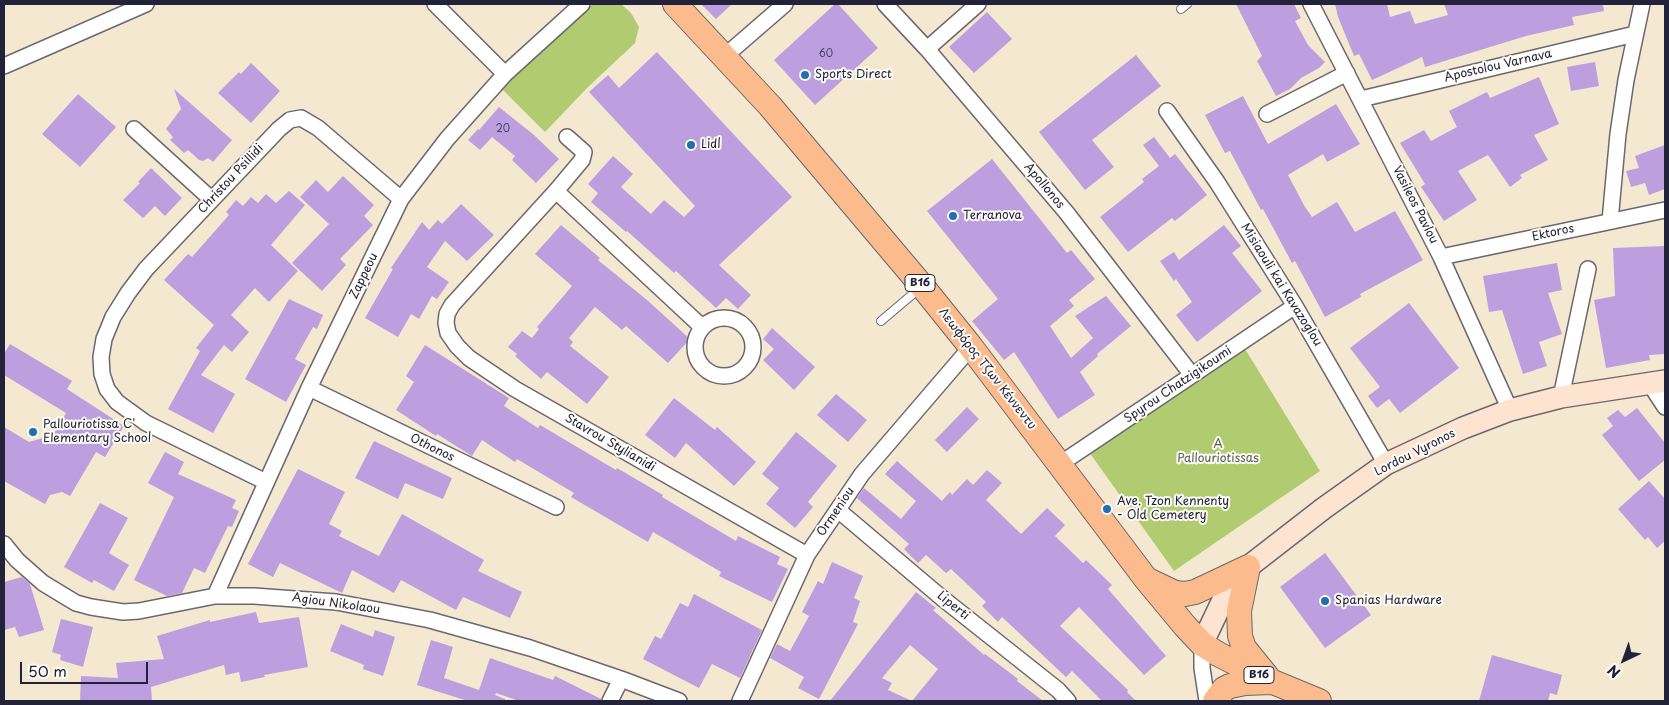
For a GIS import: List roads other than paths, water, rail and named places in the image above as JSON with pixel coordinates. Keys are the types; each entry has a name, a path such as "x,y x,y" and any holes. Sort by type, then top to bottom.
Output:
{"main road":[{"name":"Λεωφόρος Τζων Κέννεντυ","path":"675,4 725,56 815,157 922,286 971,347 1146,579 1168,607 1202,644 1273,682 1319,701"},
{"path":"1146,579 1175,593 1185,594 1195,592 1248,567"},
{"path":"1248,567 1238,611 1240,636 1244,648 1273,682"},
{"path":"1215,701 1224,689 1230,686 1245,683 1273,682"}],"street":[{"path":"4,66 146,4"},
{"path":"435,4 505,74"},
{"name":"Zappeou","path":"215,596 309,388 401,199 447,139 505,74 582,4"},
{"path":"725,56 785,4"},
{"name":"Apollonos","path":"885,4 927,49 1066,212 1192,375"},
{"path":"927,49 978,4"},
{"name":"Vasileos Pavlou","path":"1311,4 1441,257 1510,410"},
{"path":"1610,221 1618,134 1642,4"},
{"name":"Apostolou Varnava","path":"1361,99 1635,34"},
{"path":"1267,114 1347,73"},
{"name":"Misiaouli kai Kavazoglou","path":"1167,111 1217,182 1295,306 1386,464"},
{"name":"Christou Psillidi","path":"266,482 146,423 117,402 107,389 102,374 101,357 104,339 113,317 146,269 278,129 290,120 301,118 318,128 401,199"},
{"path":"134,129 211,199"},
{"path":"567,136 581,148 584,156 556,191 702,327"},
{"name":"Stavrou Stylianidi","path":"556,191 452,306 447,314 448,333 469,358 516,389 807,554"},
{"name":"Ektoros","path":"1441,257 1665,210"},
{"path":"1561,397 1588,269"},
{"name":"Spyrou Chatzigikoumi","path":"1060,464 1295,306"},
{"name":"Ormeniou","path":"740,701 807,554 862,474 971,347"},
{"path":"1658,382 1665,407"},
{"name":"Lordou Vyronos","path":"1202,644 1222,602 1248,567 1324,508 1386,464 1463,428 1510,410 1561,397 1658,382"},
{"name":"Othonos","path":"309,388 556,508"},
{"name":"Liperti","path":"838,510 942,598 1058,690 1068,701"},
{"name":"Agiou Nikolaou","path":"4,544 17,560 43,583 76,603 91,608 123,612 140,611 215,596 254,596 336,602 430,620 530,648 679,701"},
{"path":"1202,644 1202,668 1207,701"},
{"path":"610,701 620,679"}],"lane":[{"path":"881,321 922,286"}],"place":[{"name":"Sports Direct","path":"805,75"},
{"name":"Lidl","path":"691,145"},
{"name":"Terranova","path":"953,216"},
{"name":"Pallouriotissa C' Elementary School","path":"33,432"},
{"name":"Ave. Tzon Kennenty - Old Cemetery","path":"1107,509"},
{"name":"Spanias Hardware","path":"1325,601"}],"park label":[{"name":"A Pallouriotissas","path":"1218,452"}]}
